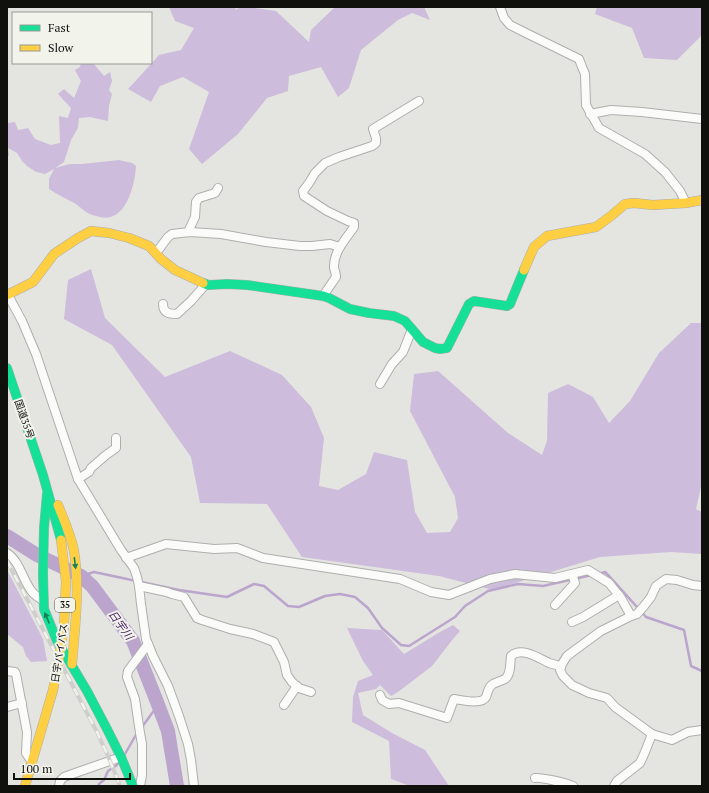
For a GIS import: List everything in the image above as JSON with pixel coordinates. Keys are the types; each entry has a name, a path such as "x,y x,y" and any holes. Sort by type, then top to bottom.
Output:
{"main road":[{"path":"7,294 33,282 54,254 78,238 91,232 109,233 129,238 149,246 161,260 175,270 206,284 247,284 323,296 350,309 394,316 405,321 423,342 440,349 447,348 469,304 474,301 507,306 510,304 534,247 548,236 596,227 626,204 634,203 653,206 702,200"},
{"name":"国道35号","path":"7,368 42,471"},
{"path":"42,471 66,525 74,551 77,592 72,664"},
{"name":"日宇バイパス","path":"25,786 53,690 64,626 66,581 61,540 42,471"},
{"path":"48,489 44,528 44,609 57,641 87,691 122,760 133,786"}],"street":[{"path":"500,7 504,18 510,24 579,60 584,74 586,105 599,128 644,154 665,172 680,191 686,203"},
{"path":"323,296 336,277 334,269 335,260 340,247 354,227 354,223 327,210 304,196 303,191 315,173 325,163 372,146 376,143 376,138 372,128 419,101"},
{"path":"590,114 611,110 702,119"},
{"path":"188,232 195,217 196,202 199,198 215,193 218,188"},
{"path":"156,253 172,234 188,232 220,234 300,246 330,244 340,247"},
{"path":"163,304 163,308 166,312 169,314 177,314 206,284"},
{"path":"7,294 22,321 36,354 78,478 126,558 134,568 139,582 140,604 147,646 168,686 179,716 188,744 194,786"},
{"path":"380,384 392,364 403,352 412,329"},
{"path":"78,478 89,472 91,468 116,448 116,438"},
{"path":"126,558 166,544 214,549 237,548 263,558 400,578 431,592 449,595 490,579 515,574 555,578 588,570 609,583 634,615"},
{"path":"7,553 14,557 27,584 38,598 43,600"},
{"path":"555,605 575,583 572,574"},
{"path":"702,586 666,579 656,586 644,606 634,615 601,631 575,650 567,656 560,670 563,676 572,685 589,693 607,698 615,707 652,734 672,740 688,732 702,730"},
{"path":"139,582 184,597 197,618 230,629 253,634 274,642 284,662 287,675 292,682 299,688 311,692"},
{"path":"572,622 619,595"},
{"path":"140,786 142,744 135,699 127,677 128,671 147,646"},
{"path":"380,695 382,700 390,704 399,703 447,718 454,699 478,702 485,698 488,688 506,678 509,674 511,656 514,653 520,652 530,654 561,667"},
{"path":"15,670 27,732 26,753 32,762"},
{"path":"284,705 296,686"},
{"path":"7,706 22,703"},
{"path":"614,786 640,763 652,734"},
{"path":"59,786 60,781 64,777 122,760"},
{"path":"535,778 540,777 573,786"}],"shaded area":[{"path":"169,7 235,7 236,10 240,7 246,7 276,11 309,42 311,30 335,7 424,7 430,20 412,13 398,20 361,50 349,88 338,97 321,67 289,76 288,91 267,98 238,134 202,164 189,149 209,92 183,77 160,86 151,102 128,89 159,55 181,50 194,28 175,21"},
{"path":"597,7 702,7 701,36 677,60 644,58 632,28 595,14"},
{"path":"81,64 94,64 104,76 110,72 112,81 109,90 112,94 109,106 108,121 90,117 79,118 78,128 71,140 64,162 55,168 70,164 119,160 132,163 136,166 134,183 123,209 109,217 94,216 49,189 49,179 54,169 45,174 36,172 22,161 17,153 8,148 9,155 7,158 7,123 15,122 18,130 28,128 35,139 51,145 60,143 59,116 68,118 71,108 58,94 64,89 74,98 81,81 75,70 80,67"},
{"path":"91,269 105,318 165,377 230,351 282,375 311,407 324,438 319,486 338,490 366,474 374,452 407,460 415,512 427,533 450,532 458,518 455,497 410,411 414,374 438,371 508,433 542,455 547,441 548,393 568,384 593,397 609,423 630,401 659,353 691,323 702,323 702,482 696,509 702,512 702,554 671,552 600,557 493,590 439,576 302,557 267,504 200,503 191,457 112,345 64,319 68,280"},
{"path":"7,570 43,639 47,661 31,662 26,656 23,647 7,634"},
{"path":"453,625 460,631 432,666 398,692 391,696 380,685 376,689 358,693 363,715 392,733 425,750 449,786 410,786 391,779 389,741 352,722 353,697 358,681 373,675 363,661 347,628 382,630 404,654"}],"waterway":[{"name":"日宇川","path":"7,536 37,555 81,576 92,586 133,641 168,731 177,786"},
{"path":"81,576 94,572 179,590 227,597 254,584 264,586 288,606 299,607 325,596 340,594 355,597 368,608 382,628 401,645 409,646 455,617 465,606 488,591 518,584 543,586 592,575"},
{"path":"599,574 605,572 646,617 684,630 691,666 702,671"},
{"path":"142,727 158,705"},
{"path":"125,754 137,733"},
{"path":"98,786 104,780 108,771 118,763"}],"railway":[{"path":"7,561 97,732 120,786"}],"traffic: fast":[{"path":"203,283 208,285 247,285 323,296 350,309 394,316 405,321 423,342 440,349 447,348 469,304 474,301 507,306 510,304 524,270"},
{"path":"7,368 43,475 61,540"},
{"path":"47,494 44,528 44,609 57,641 87,691 108,731 133,786"}],"traffic: slow":[{"path":"524,270 534,247 547,236 596,227 625,204 634,203 653,205 686,203 702,200"},
{"path":"7,295 33,282 54,254 91,231 109,233 129,238 149,246 161,259 175,270 203,283"},
{"path":"58,505 71,539 76,565 76,608 72,664"},
{"path":"57,670 64,626 66,581 61,540"},
{"path":"25,786 53,690 57,670"}]}
